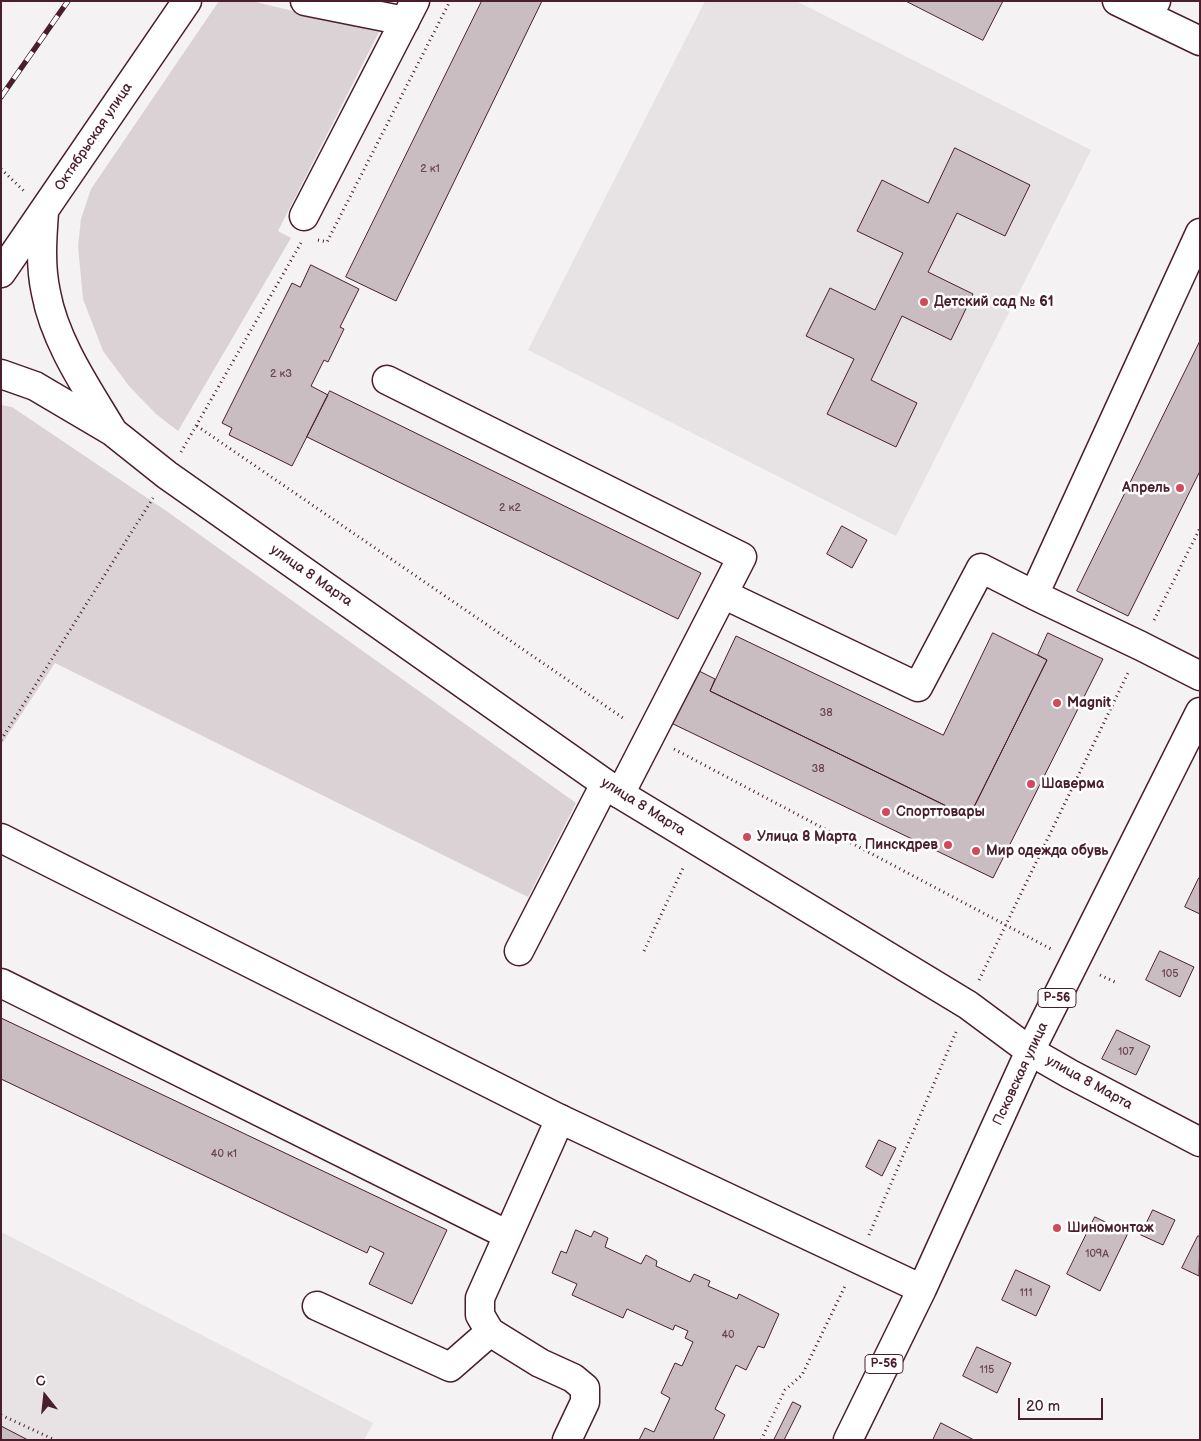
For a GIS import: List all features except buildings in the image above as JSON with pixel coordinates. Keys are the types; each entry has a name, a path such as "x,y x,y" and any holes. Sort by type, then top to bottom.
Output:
{"main road":[{"name":"Октябрьская улица","path":"1,273 186,1"},
{"path":"305,1 410,11 307,231"},
{"path":"1117,1 1152,9 1200,41"},
{"path":"44,211 41,253 46,293 58,332 76,368 113,432"},
{"path":"1034,595 1200,232"},
{"path":"1,374 35,386 113,432"},
{"path":"387,380 742,557 723,594 519,951"},
{"name":"улица 8 Марта","path":"113,432 167,475 612,789 968,1005 1030,1051 1200,1142"},
{"path":"723,594 918,687 981,568 1200,676"},
{"name":"Псковская улица","path":"848,1440 922,1289 1030,1051 1200,712"},
{"path":"1,838 560,1119 922,1289"},
{"path":"1,983 508,1235"},
{"path":"560,1119 480,1298 480,1315 490,1332 540,1363 573,1378 585,1388 585,1402 567,1440"},
{"path":"317,1306 450,1367 490,1332"}],"path":[{"path":"1,740 202,417 307,231 327,242 450,1"},
{"path":"761,1440 784,1390 802,1374 859,1258 1005,924 1200,528"},
{"path":"644,951 696,840"},
{"path":"1,1415 54,1440"}],"shaded area":[{"path":"219,1 252,1 379,32 278,231 291,238 178,431 156,414 129,386 103,351 83,299 78,246 81,219 91,189"},
{"path":"705,1 796,1 1091,150 896,536 528,350"},
{"path":"1,405 12,407 165,510 576,803 528,897 55,663 1,745"},
{"path":"1,1232 373,1423 364,1440 1,1440"}],"railway":[{"path":"1,97 68,1"}],"place":[{"name":"Детский сад № 61","path":"924,302"},
{"name":"Апрель","path":"1180,488"},
{"name":"Magnit","path":"1057,703"},
{"name":"Шаверма","path":"1031,784"},
{"name":"Спорттовары","path":"886,812"},
{"name":"Улица 8 Марта","path":"747,837"},
{"name":"Пинскдрев","path":"948,845"},
{"name":"Мир одежда обувь","path":"976,851"},
{"name":"Шиномонтаж","path":"1057,1228"}]}
